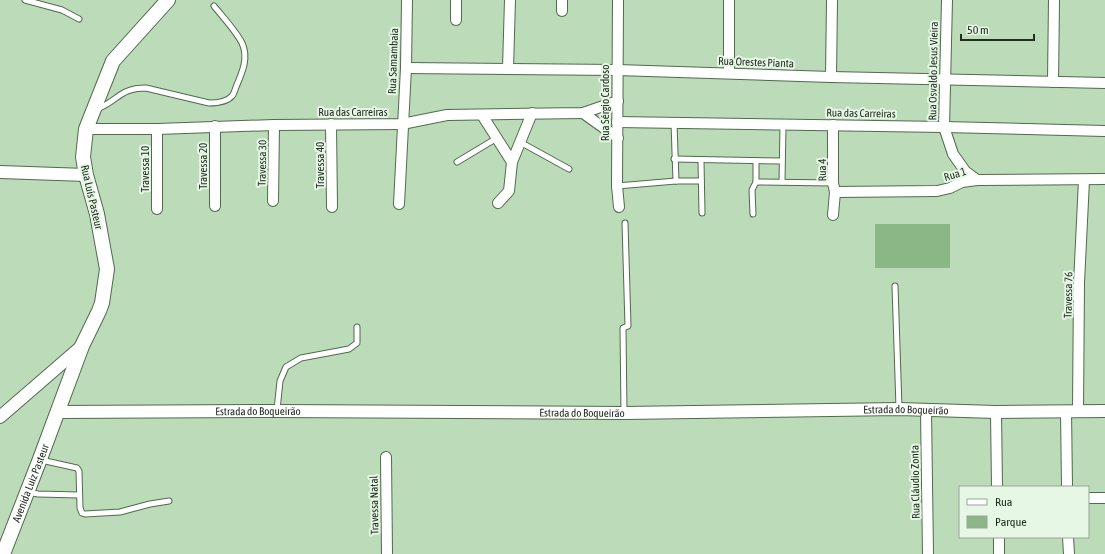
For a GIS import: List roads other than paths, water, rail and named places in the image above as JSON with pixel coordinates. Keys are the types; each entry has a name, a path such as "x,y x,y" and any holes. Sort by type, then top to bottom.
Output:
{"main road":[{"name":"Rua Luís Pasteur","path":"58,412 82,346 99,311 107,269 97,214 86,175 83,158 86,129 113,61 168,0"},
{"name":"Avenida Luiz Pasteur","path":"3,554 58,412"}],"street":[{"name":"Rua Samambaia","path":"399,204 406,68 407,0"},
{"path":"456,0 456,20"},
{"path":"508,68 510,0"},
{"path":"562,0 562,11"},
{"name":"Rua Sérgio Cardoso","path":"618,0 617,186 619,207"},
{"path":"729,0 729,73"},
{"path":"831,77 832,0"},
{"name":"Rua Osvaldo Jesus Vieira","path":"947,0 944,126 953,154 965,171 977,180"},
{"path":"1053,82 1054,0"},
{"name":"Rua Orestes Pianta","path":"406,68 617,70 831,77 1105,83"},
{"name":"Rua das Carreiras","path":"86,129 402,124 447,115 583,113 618,101"},
{"path":"498,203 509,191 512,162 532,113"},
{"path":"583,113 618,138"},
{"path":"482,115 512,162"},
{"name":"Rua das Carreiras","path":"617,122 944,126 1105,132"},
{"name":"Travessa 40","path":"332,124 332,207"},
{"name":"Travessa 30","path":"273,201 274,125"},
{"name":"Rua 4","path":"833,125 833,215"},
{"name":"Travessa 20","path":"215,126 216,206"},
{"name":"Travessa 10","path":"157,129 157,209"},
{"path":"0,172 86,175"},
{"name":"Rua 1","path":"834,188 937,191 950,188 962,182 977,180 1105,179"},
{"name":"Travessa 76","path":"1078,410 1079,283 1084,180"},
{"path":"0,417 82,346"},
{"name":"Estrada do Boqueirão","path":"58,412 277,411 624,413 899,409 996,412 1078,410 1105,411"},
{"name":"Rua Cláudio Zonta","path":"926,410 928,554"},
{"path":"1066,411 1068,486"},
{"path":"996,412 998,486"},
{"name":"Travessa Natal","path":"386,456 387,554"},
{"path":"1089,498 1105,498"},
{"path":"999,538 999,554"},
{"path":"1068,538 1069,554"}],"lane":[{"path":"25,0 62,10 79,19"},
{"path":"93,109 103,107 123,92 138,88 146,88 209,103 225,101 232,96 242,75 245,62 245,50 242,42 214,6"},
{"path":"674,123 674,159 676,181"},
{"path":"782,182 784,124"},
{"path":"457,162 497,138"},
{"path":"520,142 569,169"},
{"path":"674,159 701,161 782,161"},
{"path":"701,161 702,213"},
{"path":"753,214 752,190 756,182 756,161"},
{"path":"617,186 676,181 701,181"},
{"path":"756,182 782,182 834,188"},
{"path":"624,413 623,328 628,326 625,223"},
{"path":"895,286 899,409"},
{"path":"277,411 280,381 286,367 300,358 349,349 357,343 357,327"},
{"path":"40,459 46,462 78,468 80,508 82,513 85,514 120,512 150,504 169,501"},
{"path":"28,491 38,494 79,495"}]}
